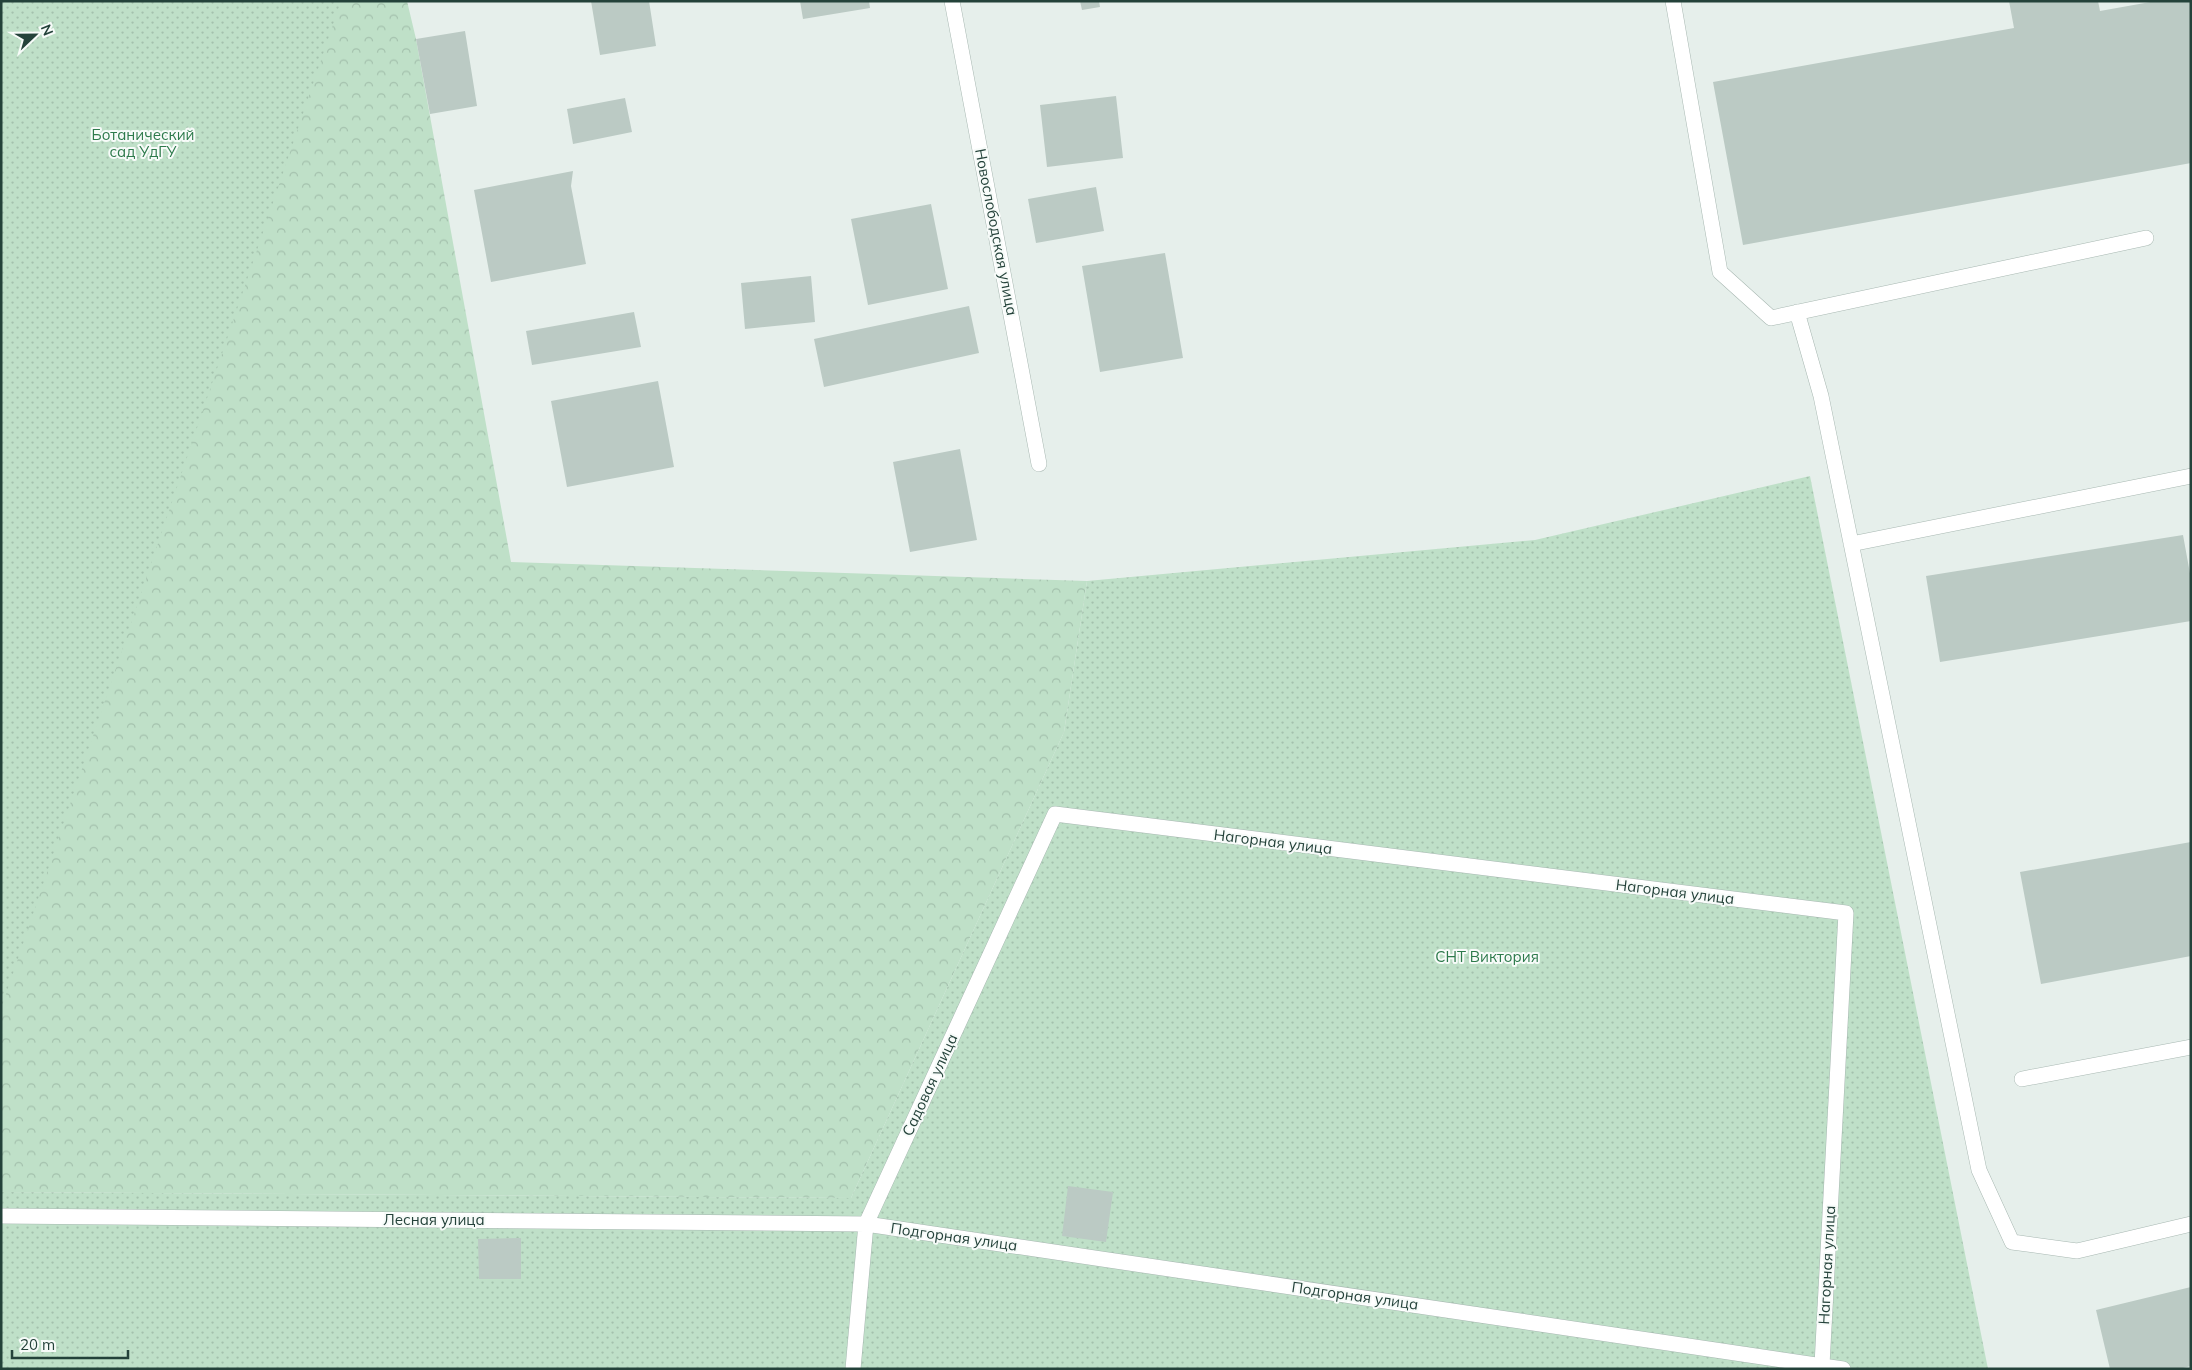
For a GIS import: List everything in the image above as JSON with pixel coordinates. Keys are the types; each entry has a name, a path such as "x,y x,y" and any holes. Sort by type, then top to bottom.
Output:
{"street":[{"name":"Новослободская улица","path":"952,1 1039,464"},
{"path":"1674,1 1720,272 1771,318 2146,238"},
{"path":"1797,312 1821,396 1979,1170 2012,1242 2077,1251 2191,1224"},
{"path":"1851,544 2191,476"},
{"name":"Садовая улица","path":"853,1369 866,1224 1055,814"},
{"name":"Нагорная улица","path":"1055,814 1846,913 1822,1365"},
{"path":"2022,1079 2191,1047"},
{"name":"Лесная улица","path":"1,1216 866,1224"},
{"name":"Подгорная улица","path":"866,1224 1843,1369"}],"green space":[{"path":"1,1 407,1 416,39 511,562 1087,581 1064,732 851,1198 1,1192"},
{"name":"Ботанический сад УдГУ","path":"1,1 341,1 1,1009"},
{"name":"СНТ Виктория","path":"1810,476 1988,1369 1,1369 1,1192 851,1198 1064,732 1087,581 1535,540"}],"building":[{"path":"591,1 649,1 656,46 600,55"},
{"path":"800,1 869,1 870,8 803,19"},
{"path":"1080,1 1099,1 1100,7 1082,10"},
{"path":"2009,1 2098,1 2100,11 2156,1 2191,1 2191,163 1743,245 1713,82 2014,28"},
{"path":"465,31 477,106 430,114 416,39"},
{"path":"1116,96 1123,158 1047,167 1040,105"},
{"path":"625,98 632,132 573,144 567,109"},
{"path":"573,171 571,186 586,264 491,282 474,190"},
{"path":"1096,187 1104,231 1036,243 1028,199"},
{"path":"931,204 948,289 868,305 851,219"},
{"path":"1165,253 1183,358 1100,372 1082,266"},
{"path":"811,276 815,322 745,329 741,283"},
{"path":"969,306 979,353 824,387 814,339"},
{"path":"634,312 641,347 532,365 526,331"},
{"path":"658,381 674,467 567,487 551,401"},
{"path":"960,449 977,540 910,552 893,462"},
{"path":"2183,535 2191,579 2191,621 1940,662 1926,576"},
{"path":"2191,842 2191,956 2041,984 2020,872"},
{"path":"1068,1186 1113,1192 1106,1242 1062,1236"},
{"path":"521,1238 521,1279 479,1279 478,1239"},
{"path":"2191,1287 2191,1366 2179,1369 2110,1369 2096,1310"}]}
